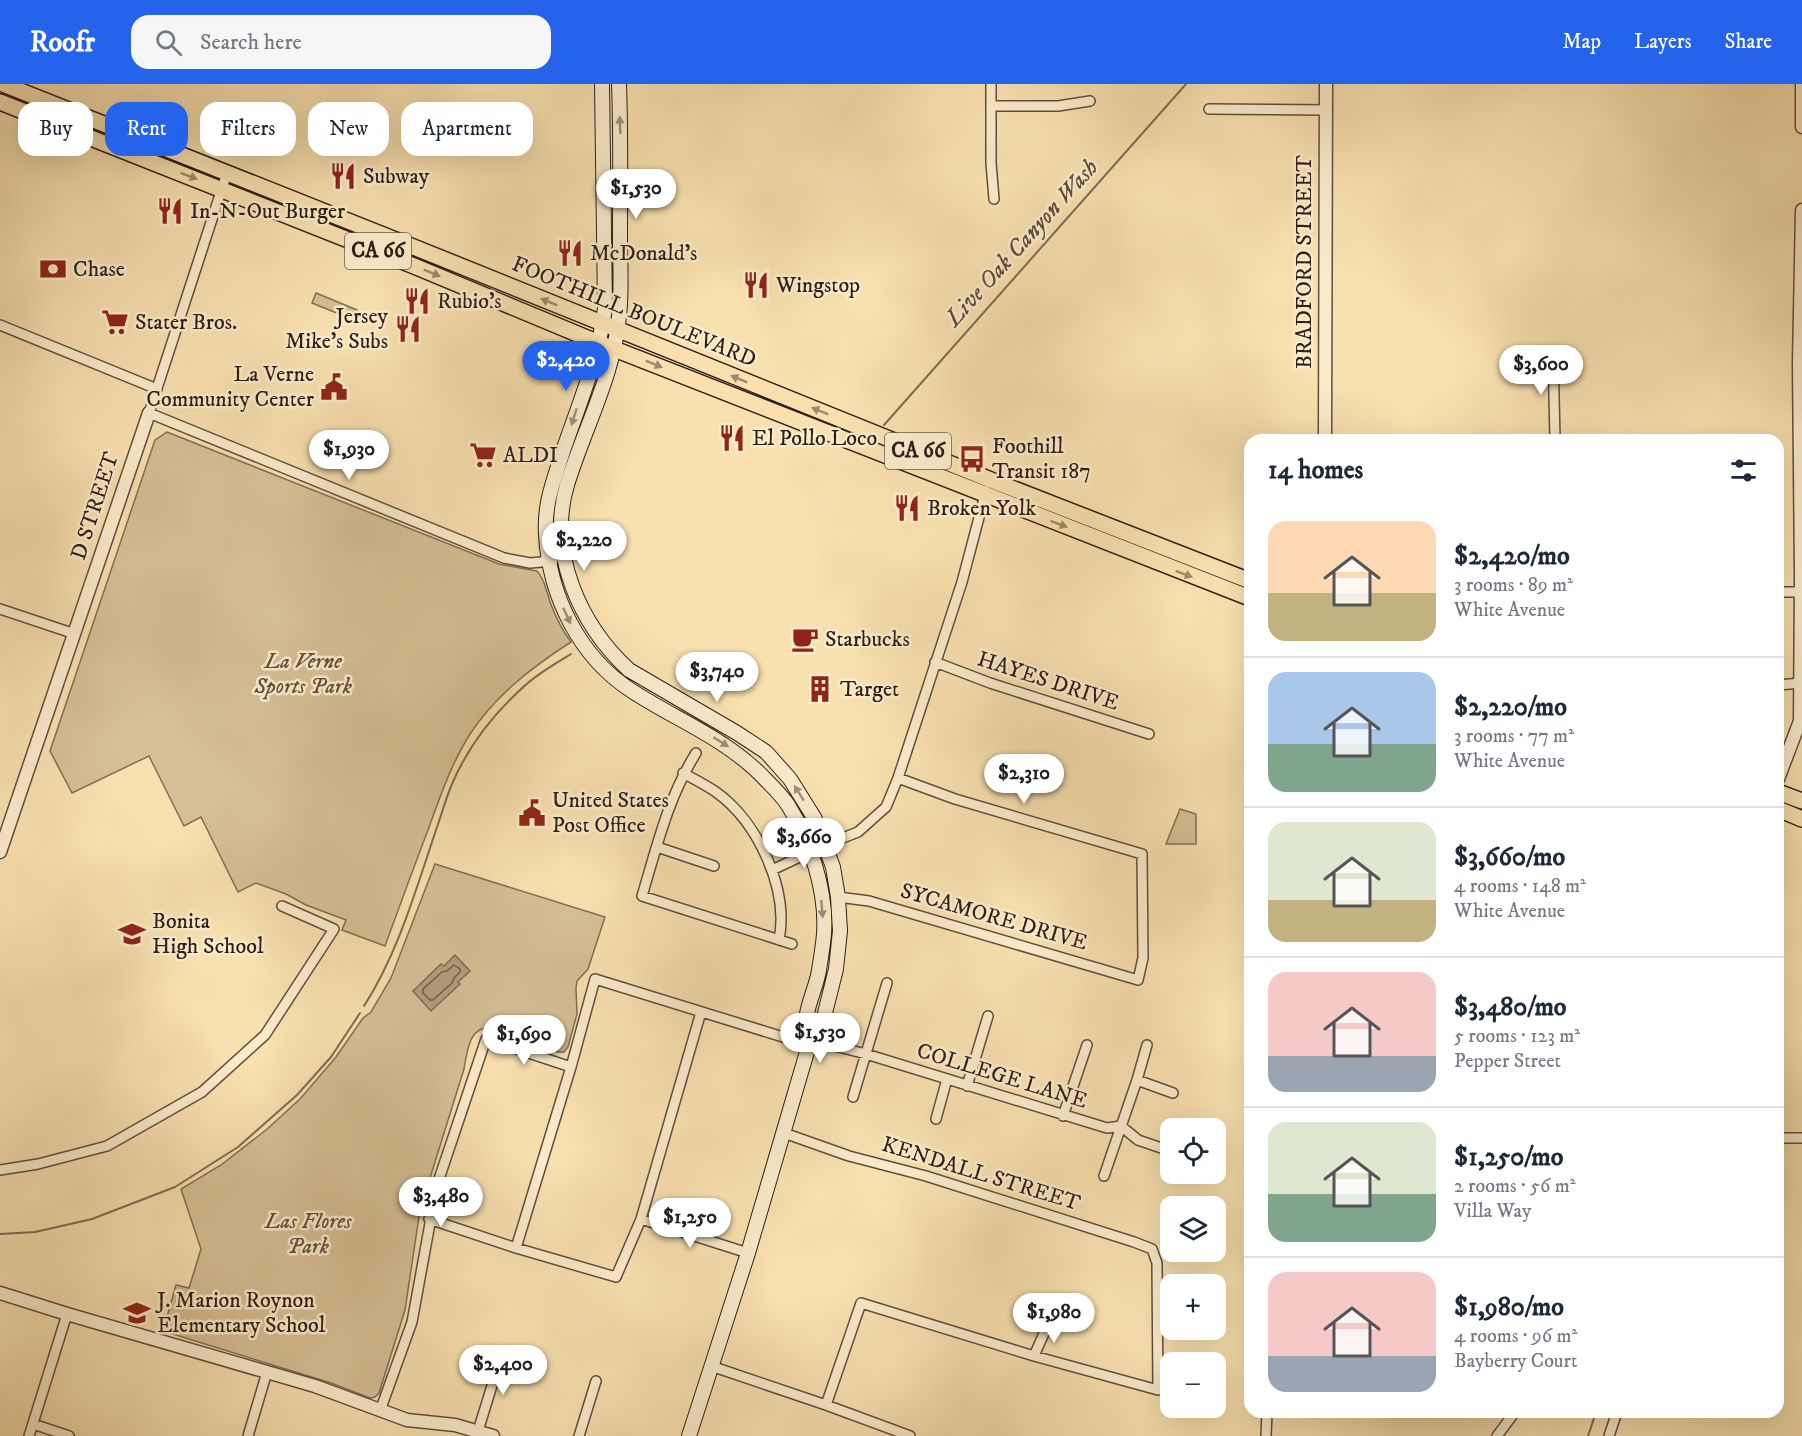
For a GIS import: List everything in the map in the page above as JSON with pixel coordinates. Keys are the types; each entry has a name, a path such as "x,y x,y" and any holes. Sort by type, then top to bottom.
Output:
{"main road":[{"name":"FOOTHILL BOULEVARD","path":"3,84 991,480 1244,579"},
{"path":"602,84 605,308 610,327 595,409 566,487 562,518 564,560 570,582 580,607 614,656 640,678 719,722 765,752 790,779 815,819 833,867 838,897 840,931 836,969 822,1025 809,1045 748,1253 689,1436"},
{"path":"610,327 620,315 619,84"},
{"name":"FOOTHILL BOULEVARD","path":"0,102 607,345 1244,596"},
{"path":"607,345 552,481 546,516 548,561 560,600 574,630 599,664 631,691 728,746 753,766 788,805 817,872 824,932 819,973 806,1021 809,1045"},
{"path":"1784,794 1802,801"},
{"path":"1784,812 1802,819"}],"street":[{"path":"991,84 991,163 994,200"},
{"name":"BRADFORD STREET","path":"1325,434 1326,84"},
{"path":"1802,84 1802,128"},
{"path":"991,106 1058,106 1090,101"},
{"path":"1209,109 1326,110"},
{"name":"D STREET","path":"0,852 149,413 227,173"},
{"path":"1784,763 1800,721 1797,682 1802,592 1799,363 1802,210"},
{"path":"0,325 157,389"},
{"path":"1553,352 1555,434"},
{"path":"149,413 504,558 530,563 564,560"},
{"path":"772,870 858,832 886,807 898,778 962,582 991,480"},
{"path":"1784,591 1802,592"},
{"path":"0,609 75,634"},
{"name":"HAYES DRIVE","path":"935,662 990,683 1149,734"},
{"path":"696,753 673,795 642,896 792,944"},
{"path":"683,773 717,793 744,819 765,854 779,891 781,907 779,940"},
{"name":"SYCAMORE DRIVE","path":"838,897 869,901 1138,980 1143,958 1142,854 955,799 898,778"},
{"path":"657,847 714,866"},
{"path":"0,1170 38,1164 107,1146 202,1092 265,1035 334,929 282,906"},
{"name":"COLLEGE LANE","path":"571,1067 595,979 809,1045 827,1044 866,1054 1063,1116 1107,1128 1121,1126"},
{"path":"853,1097 887,983"},
{"path":"429,1219 516,1248 616,1277 641,1219 701,1012"},
{"path":"967,1086 988,1016"},
{"path":"380,1411 412,1322 437,1185 486,1039 571,1067 516,1248"},
{"path":"1063,1116 1087,1045"},
{"path":"1104,1176 1147,1045"},
{"path":"936,1119 947,1079"},
{"path":"1137,1080 1173,1093"},
{"path":"1121,1126 1138,1140 1160,1148"},
{"name":"KENDALL STREET","path":"784,1133 849,1156 926,1176 1134,1242 1152,1250 1157,1263 1158,1390 1034,1356"},
{"path":"1784,1138 1802,1138"},
{"path":"641,1219 748,1253"},
{"path":"0,1293 315,1386 407,1420 455,1425 493,1436"},
{"path":"826,1405 861,1303 1034,1356 1049,1322"},
{"path":"29,1436 67,1314"},
{"path":"478,1431 502,1353"},
{"path":"711,1366 909,1436"},
{"path":"248,1436 267,1372"},
{"path":"579,1436 596,1381"},
{"path":"1266,1436 1267,1418"},
{"path":"1497,1436 1508,1418"},
{"path":"1609,1436 1615,1418"},
{"path":"33,1424 69,1436"}],"green space":[{"path":"316,293 357,310 354,320 312,303"},
{"name":"La Verne Sports Park","path":"167,432 499,564 537,571 556,616 571,642 542,661 503,694 470,734 446,781 385,946 342,930 346,920 306,905 286,894 256,883 238,892 201,817 184,826 149,756 72,793 50,751 155,440"},
{"path":"1180,809 1196,814 1196,844 1166,844"},
{"name":"Las Flores Park","path":"435,864 605,917 588,969 577,981 577,1014 568,1047 564,1052 518,1040 497,1029 481,1029 472,1039 420,1210 405,1310 379,1393 370,1398 331,1383 163,1331 176,1285 189,1288 201,1249 181,1189 221,1165 266,1130 300,1099 336,1057 363,1018 371,1012 391,978"}],"water":[{"path":"455,955 470,971 458,982 460,984 431,1011 413,991 441,964 444,966"}],"waterway":[{"name":"Live Oak Canyon Wash","path":"884,425 1186,84"},
{"path":"364,1006 397,942 448,795 465,758 489,723 509,701 537,676 571,654"},
{"path":"0,1234 35,1232 92,1219 175,1187 238,1147 297,1095 331,1057 360,1013"},
{"path":"1588,1436 1594,1418"}],"place":[{"name":"Subway","path":"343,176"},
{"name":"In-N-Out Burger","path":"170,211"},
{"name":"McDonald's","path":"570,253"},
{"name":"Chase","path":"53,269"},
{"name":"Wingstop","path":"756,285"},
{"name":"Rubio's","path":"417,301"},
{"name":"Stater Bros.","path":"115,322"},
{"name":"Jersey Mike's Subs","path":"408,329"},
{"name":"La Verne Community Center","path":"334,387"},
{"name":"El Pollo Loco","path":"732,438"},
{"name":"ALDI","path":"483,455"},
{"name":"Foothill Transit 187","path":"972,459"},
{"name":"Broken Yolk","path":"907,508"},
{"name":"Starbucks","path":"805,639"},
{"name":"Target","path":"820,689"},
{"name":"United States Post Office","path":"532,813"},
{"name":"Bonita High School","path":"132,934"},
{"name":"J. Marion Roynon Elementary School","path":"137,1313"}]}
